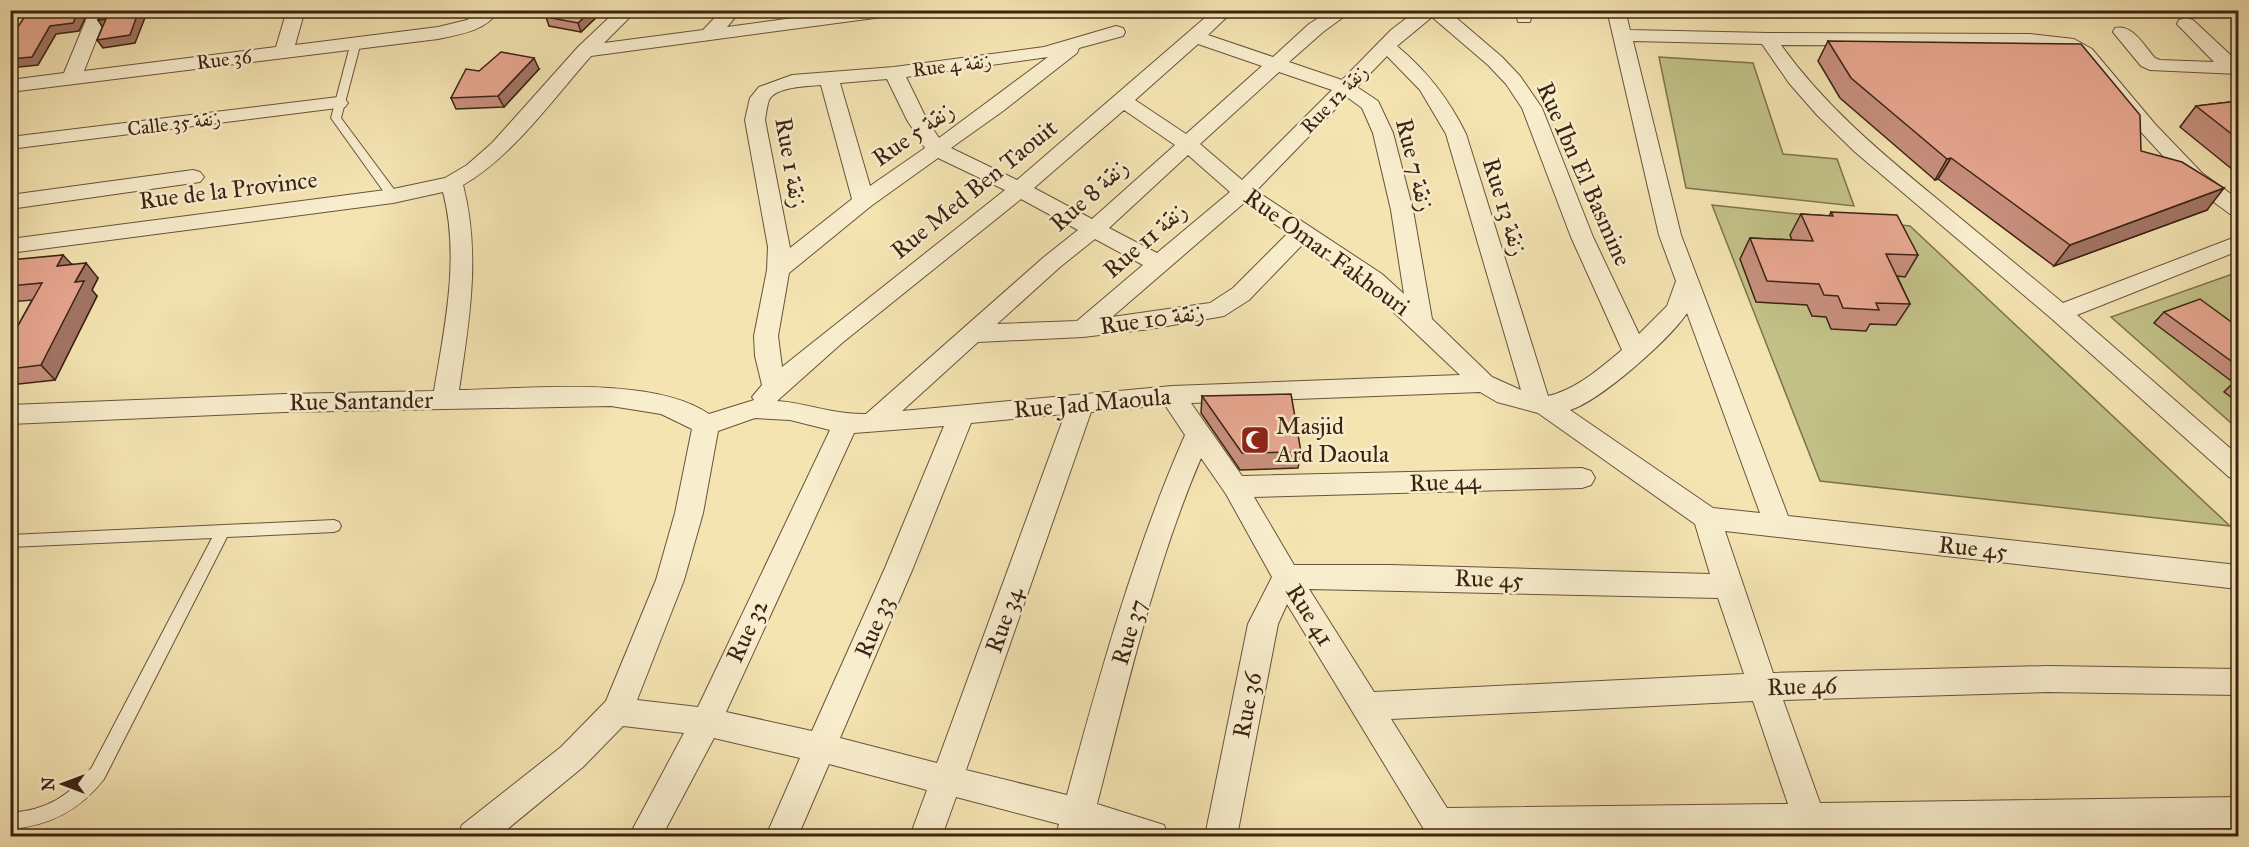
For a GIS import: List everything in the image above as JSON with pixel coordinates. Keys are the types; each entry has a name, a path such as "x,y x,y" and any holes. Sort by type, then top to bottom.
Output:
{"street":[{"path":"10,18 14,10"},
{"path":"72,78 99,10"},
{"path":"284,51 296,10"},
{"name":"Rue 36","path":"10,86 438,33 470,27 480,22 490,10"},
{"name":"Rue de la Province","path":"10,246 393,196 452,183 474,170 499,147 585,51 628,10"},
{"path":"708,36 732,10"},
{"name":"Rue Med Ben Taouit","path":"755,409 826,343 1019,189 1124,101 1225,10"},
{"name":"Rue 8 زنقة","path":"859,423 971,334 1052,262 1094,230 1275,64 1316,28 1344,10"},
{"name":"Rue 12 زنقة","path":"1243,192 1386,46 1407,26 1429,10"},
{"name":"Rue Ibn El Basmine","path":"1435,10 1495,61 1513,80 1533,108 1582,237 1635,352"},
{"path":"1616,10 1670,235 1779,527"},
{"path":"585,51 890,11"},
{"path":"2186,24 2235,68"},
{"name":"Rue 4 زنقة","path":"786,82 829,80 974,63 1077,44 1116,32"},
{"path":"2122,32 2148,62 2163,68 2235,68"},
{"path":"1622,35 1768,39 2030,40 2072,45 2085,53 2148,128 2195,178 2238,209"},
{"name":"Rue 7 زنقة","path":"1195,37 1346,88 1371,105 1383,133 1402,210 1420,320"},
{"path":"1768,39 1796,79 1824,111 1862,148 2060,314 2238,470"},
{"name":"Rue 5 زنقة","path":"780,268 863,201 1077,44"},
{"name":"Rue 13 زنقة","path":"1386,46 1427,83 1443,107 1456,134 1480,220 1542,405"},
{"path":"894,73 917,120 936,149 1019,189 1157,263"},
{"path":"829,80 863,201"},
{"name":"Rue 1 زنقة","path":"775,388 769,369 766,336 780,268 777,229 755,120 760,98 766,91 786,82"},
{"name":"Rue Omar Fakhouri","path":"1124,101 1187,144 1243,192 1374,280 1420,320 1483,383 1506,395 1542,405 1707,518"},
{"name":"Calle 35 زنقة","path":"10,143 338,103"},
{"path":"10,202 193,177"},
{"path":"446,399 458,301 461,250 457,198 452,183"},
{"name":"Rue 11 زنقة","path":"1083,328 1243,192"},
{"name":"Rue 10 زنقة","path":"971,334 1083,328 1150,321 1216,310 1241,294 1302,232"},
{"path":"2060,314 2238,243"},
{"path":"1542,405 1569,401 1607,376 1677,310 1687,282"},
{"name":"Rue Jad Maoula","path":"706,425 755,409 790,411 859,423 961,416 1172,395 1483,383"},
{"name":"Rue 41","path":"1172,395 1235,487 1286,577 1443,830"},
{"name":"Rue Santander","path":"10,415 285,403 611,397 669,407 696,416 706,425"},
{"name":"Rue 34","path":"926,837 1082,403"},
{"name":"Rue 33","path":"782,837 822,748 961,416"},
{"name":"Rue 32","path":"645,837 859,423"},
{"path":"474,837 573,758 617,711 635,672 670,580 689,513 706,425"},
{"name":"Rue 37","path":"1076,825 1124,645 1171,497 1199,433"},
{"name":"Rue 44","path":"1235,487 1582,478"},
{"path":"1707,518 1728,586 1812,827"},
{"name":"Rue 45","path":"1707,518 2238,577"},
{"name":"Rue 36","path":"1221,837 1263,624 1286,577"},
{"name":"Rue 45","path":"1286,577 1390,577 1728,586"},
{"name":"Rue 46","path":"1366,706 1764,687 2048,680 2238,682"},
{"path":"617,711 706,722 822,748 946,781 1076,825 1152,837"},
{"path":"1443,830 1812,827 2238,813"}],"lane":[{"path":"356,42 338,103 336,118 341,129 393,196"},
{"path":"10,542 334,526"},
{"path":"10,821 41,818 58,811 88,787 98,773 223,531"}],"green space":[{"path":"1659,57 1753,63 1783,154 1837,159 1854,206 1686,188"},
{"path":"1712,205 1910,226 2230,526 1820,481"},
{"path":"2238,272 2238,429 2111,317"}],"building":[{"path":"29,10 79,10 73,23 50,26 32,57 10,59 10,39"},
{"path":"101,10 139,10 130,35 97,40 106,19 98,20"},
{"path":"554,10 592,10 578,23 546,17"},
{"path":"1828,41 2081,44 2140,115 2141,151 2182,162 2224,188 2070,245 1951,158 1947,159 1851,78"},
{"path":"501,52 534,58 498,96 451,98 466,69 479,71"},
{"path":"2238,101 2238,139 2196,106"},
{"path":"1831,212 1897,215 1918,255 1886,254 1910,304 1876,303 1879,310 1843,308 1838,296 1824,295 1819,284 1767,281 1750,238 1813,241 1801,214 1833,216"},
{"path":"63,255 57,266 86,263 75,282 84,281 41,365 10,369 12,356 10,356 10,340 42,283 10,286 10,260"},
{"path":"2200,299 2238,327 2238,366 2164,312"},
{"name":"Masjid Ard Daoula","path":"1291,394 1301,452 1242,453 1202,396"}],"place":[{"name":"Masjid Ard Daoula","path":"1255,440"}]}
